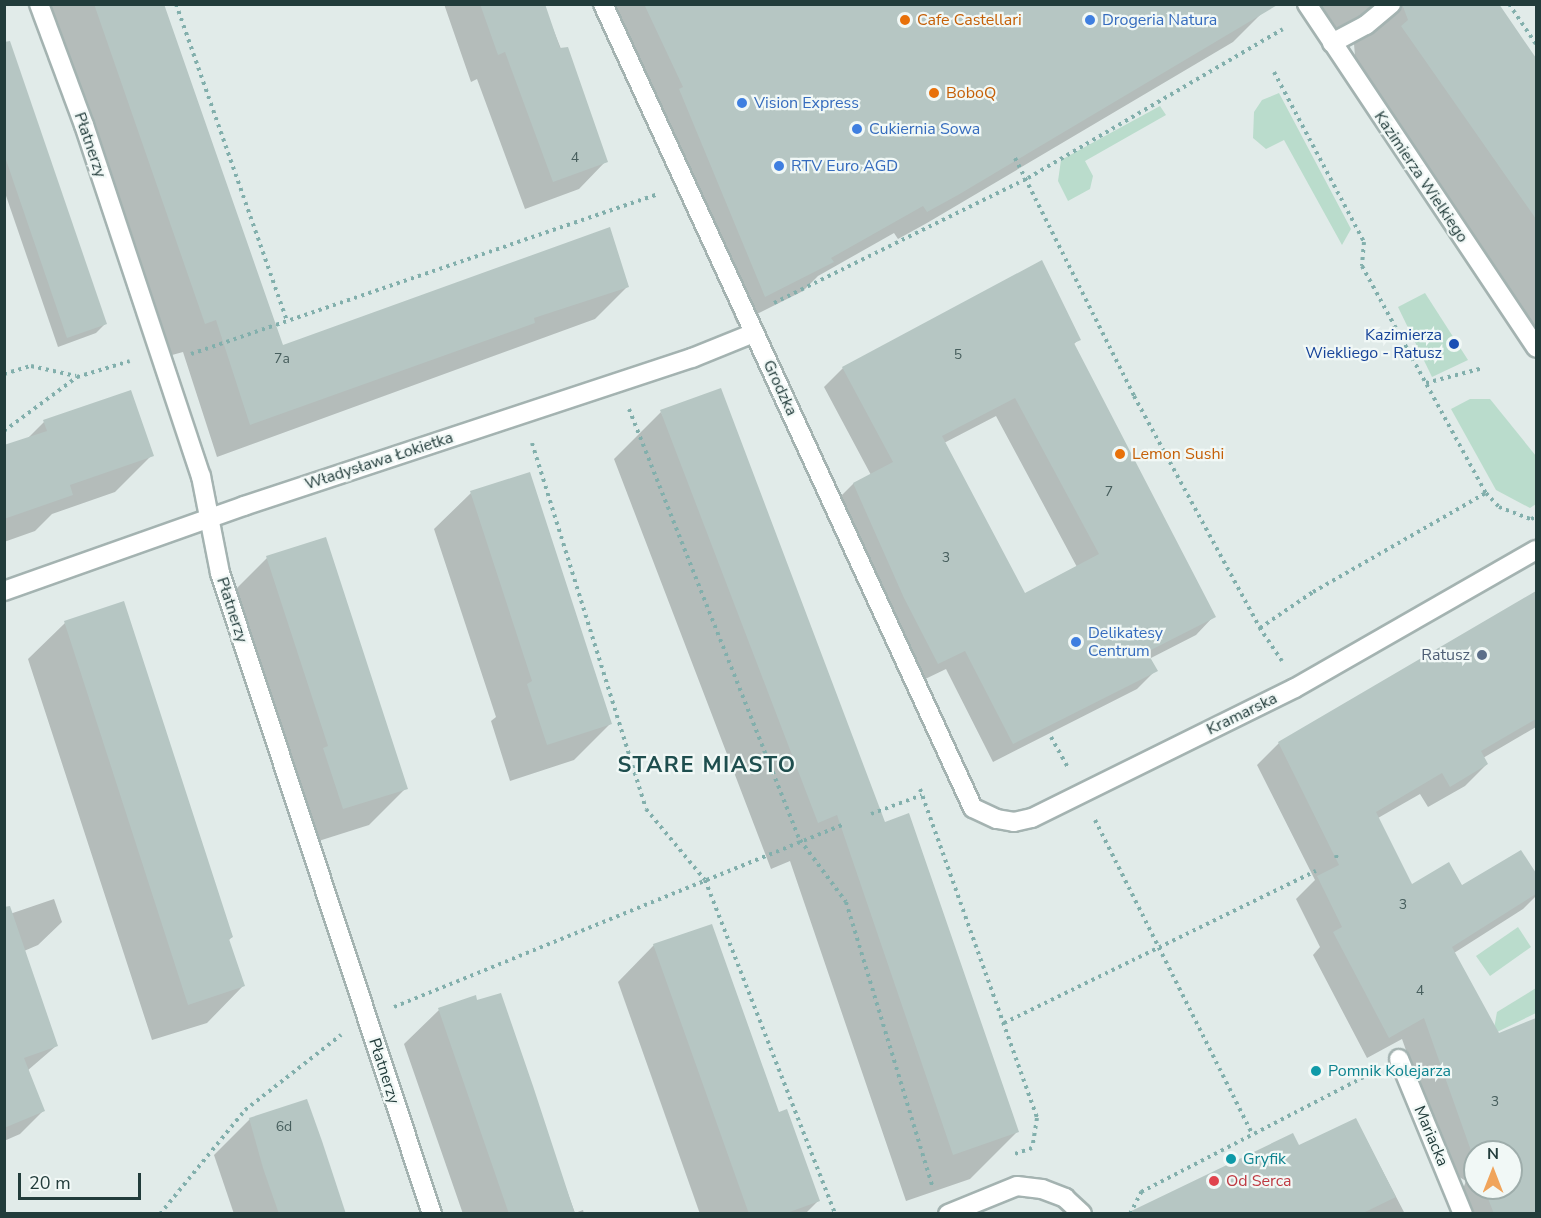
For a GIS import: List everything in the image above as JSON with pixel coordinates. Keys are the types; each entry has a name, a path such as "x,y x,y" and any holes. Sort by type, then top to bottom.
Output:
{"street":[{"name":"Płatnerzy","path":"39,4 84,125 201,476 207,520 224,585 432,1214"},
{"name":"Grodzka","path":"603,4 955,772"},
{"name":"Kazimierza Wielkiego","path":"1307,4 1536,348"},
{"path":"1332,43 1366,25 1391,4"},
{"name":"Władysława Łokietka","path":"4,591 207,520 692,358 754,333"},
{"name":"Kramarska","path":"955,772 973,808 1006,820 1032,818 1294,688 1536,550"},
{"name":"Mariacka","path":"1399,1059 1463,1214"},
{"path":"948,1214 1017,1186 1042,1189 1065,1198 1082,1214"}],"path":[{"path":"176,4 287,321"},
{"path":"1509,4 1536,44"},
{"path":"765,308 1028,178 1283,29"},
{"path":"1274,72 1364,242 1362,266 1486,494 1499,507 1532,519 1536,517"},
{"path":"1015,158 1028,178 1134,396 1260,628 1283,663"},
{"path":"185,356 665,191"},
{"path":"4,431 77,376 142,358"},
{"path":"4,374 31,366 77,376"},
{"path":"1426,383 1483,368"},
{"path":"628,406 800,840 846,902 932,1185"},
{"path":"530,440 646,809 705,880 835,1214"},
{"path":"1260,628 1312,592 1486,494"},
{"path":"1051,737 1253,1135"},
{"path":"920,789 1037,1118 1032,1148 1012,1155"},
{"path":"871,814 922,795"},
{"path":"386,1010 844,824"},
{"path":"1004,1023 1316,871"},
{"path":"160,1214 245,1110 346,1031"},
{"path":"1130,1214 1141,1192 1399,1059"}],"green space":[{"path":"1279,93 1351,229 1342,245 1284,140 1266,149 1253,138 1254,112 1262,100"},
{"path":"1160,106 1166,115 1085,161 1093,176 1090,189 1068,201 1058,181 1061,160"},
{"path":"1425,293 1468,360 1432,377 1398,307"},
{"path":"1470,399 1490,399 1536,456 1536,504 1530,508 1496,490 1451,409"},
{"path":"1518,927 1531,947 1490,976 1476,956"},
{"path":"1536,988 1536,1013 1493,1034 1497,1012"}],"building":[{"path":"94,4 164,4 283,345 610,227 629,287 534,318 535,323 250,425 216,320 205,324"},
{"path":"480,4 545,4 560,48 568,47 608,162 553,182 505,52 498,55"},
{"path":"644,4 1279,4 958,195 927,212 923,206 831,258 834,262 765,297 679,89 683,87"},
{"path":"1402,4 1499,4 1536,58 1536,219 1401,26 1408,20"},
{"path":"10,41 107,324 67,338 4,154 4,42"},
{"path":"1042,260 1081,340 1074,343 1216,617 1147,652 1158,671 1013,744 965,651 938,664 904,598 853,483 893,462 842,367","holes":["1015,398 1099,554 1025,593 942,436"]},
{"path":"721,388 885,822 909,813 1019,1132 953,1155 837,815 818,823 660,410"},
{"path":"131,390 154,456 70,485 73,495 4,519 4,445 47,431 43,420"},
{"path":"530,472 612,724 547,745 527,684 532,681 470,491"},
{"path":"326,537 408,789 343,809 323,748 328,746 266,556"},
{"path":"1536,591 1536,719 1481,751 1488,764 1450,787 1442,773 1376,812 1412,884 1449,862 1462,885 1521,850 1536,873 1536,894 1452,947 1499,1033 1536,1018 1536,1214 1494,1214 1489,1200 1523,1200 1523,1140 1467,1140 1424,1018 1389,1038 1333,932 1342,927 1317,876 1339,865 1278,742"},
{"path":"124,601 233,937 229,939 245,986 188,1005 64,621"},
{"path":"10,906 58,1046 24,1058 45,1111 4,1128 4,907"},
{"path":"712,924 779,1112 787,1109 820,1201 784,1214 749,1214 653,944"},
{"path":"501,993 575,1214 509,1214 438,1008 476,995 477,1000"},
{"path":"307,1099 346,1214 279,1214 263,1168 249,1118"},
{"path":"1356,1118 1396,1197 1361,1214 1125,1214 1293,1133 1299,1145"}],"place":[{"name":"Cafe Castellari","path":"905,20"},
{"name":"Drogeria Natura","path":"1090,20"},
{"name":"BoboQ","path":"934,93"},
{"name":"Vision Express","path":"742,103"},
{"name":"Cukiernia Sowa","path":"857,129"},
{"name":"RTV Euro AGD","path":"779,166"},
{"name":"Kazimierza Wiekliego - Ratusz","path":"1454,344"},
{"name":"Lemon Sushi","path":"1120,454"},
{"name":"Delikatesy Centrum","path":"1076,642"},
{"name":"Ratusz","path":"1482,655"},
{"name":"Pomnik Kolejarza","path":"1316,1071"},
{"name":"Gryfik","path":"1231,1159"},
{"name":"Od Serca","path":"1214,1181"}],"district":[{"name":"STARE MIASTO","path":"707,766"}]}
